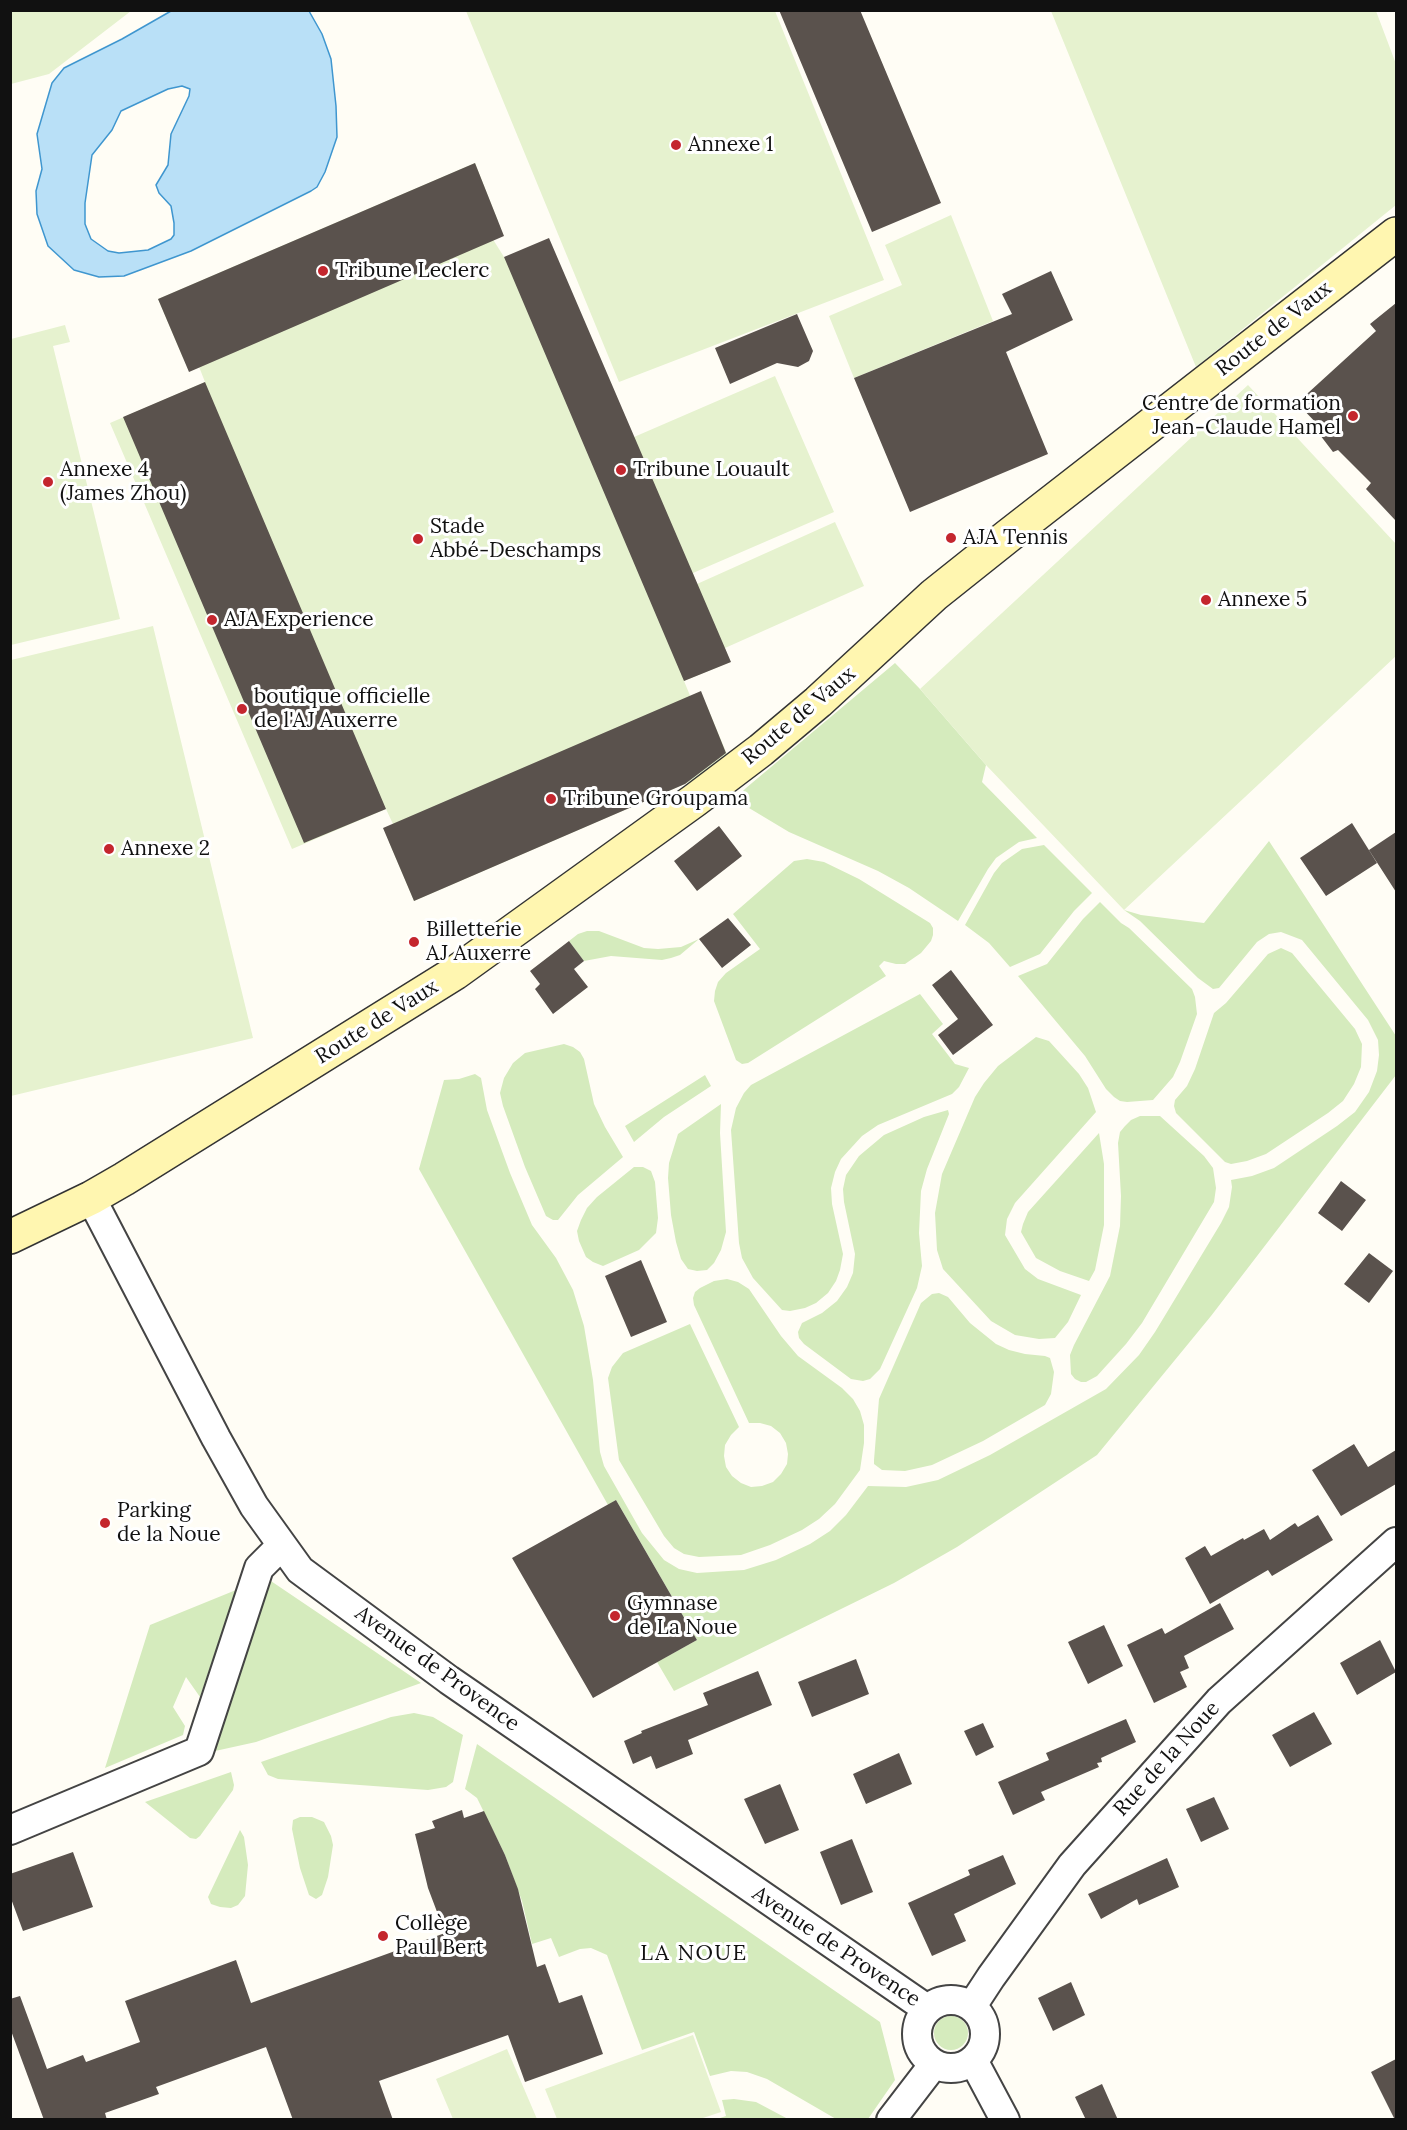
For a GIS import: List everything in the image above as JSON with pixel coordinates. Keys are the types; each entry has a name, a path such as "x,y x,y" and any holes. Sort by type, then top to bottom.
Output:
{"street":[{"name":"Route de Vaux","path":"10,1237 91,1198 455,973 695,800 810,709 934,595 998,543 1396,234"},
{"name":"Avenue de Provence","path":"91,1198 254,1506 300,1570 449,1680 927,2009"},
{"name":"Rue de la Noue","path":"972,2007 1072,1865 1219,1701 1396,1542"},
{"path":"10,1830 199,1751 259,1568 281,1546"},
{"path":"957,1999 972,2007 982,2018 985,2033 982,2048 973,2060 961,2067 947,2068 934,2064 920,2049 917,2027 920,2017 927,2009 941,2000 957,1999"},
{"path":"973,2060 1005,2120"},
{"path":"891,2120 934,2064"}],"green space":[{"path":"11,10 131,11 49,74 11,84"},
{"name":"Annexe 1","path":"466,11 775,11 884,280 619,382"},
{"path":"1051,11 1376,11 1396,64 1396,205 1196,367"},
{"name":"Stade Abbé-Deschamps","path":"475,163 498,221 488,226 494,241 634,437 775,376 834,512 693,573 697,584 835,522 864,586 725,648 730,662 684,681 696,710 707,706 731,764 414,901 389,842 399,837 386,809 292,849 110,423 205,382 194,354 183,358 158,299"},
{"path":"951,215 993,321 854,378 829,316 902,285 885,245"},
{"name":"Annexe 4 (James Zhou)","path":"65,325 70,342 53,346 120,619 11,645 11,339"},
{"name":"Annexe 5","path":"1248,385 1396,544 1396,656 1124,910 986,765 920,689"},
{"name":"Annexe 2","path":"153,626 253,1038 11,1096 11,660"},
{"path":"895,663 986,765 982,782 1037,838 1019,842 996,858 958,921 909,888 878,871 789,832 739,802 738,796 746,788"},
{"path":"1269,841 1396,1036 1396,1075 1211,1316 1097,1455 957,1547 894,1583 674,1691 657,1662 697,1640 616,1500 608,1505 419,1169 444,1080 459,1079 475,1074 481,1078 487,1110 532,1225 556,1258 573,1290 584,1326 593,1380 600,1452 604,1466 642,1533 664,1560 679,1569 697,1573 744,1570 776,1560 810,1544 830,1531 846,1515 868,1486 906,1487 938,1480 990,1455 1106,1389 1139,1355 1155,1332 1221,1223 1229,1207 1231,1180 1274,1168 1355,1112 1369,1092 1377,1071 1378,1040 1368,1020 1302,940 1281,932 1269,934 1257,942 1219,988 1213,989 1198,978 1140,921 1124,910 1141,915 1204,923"},
{"path":"1044,845 1092,893 1074,911 1040,954 1010,967 989,943 965,925 1002,863 1022,849"},
{"path":"807,859 824,862 859,879 930,923 933,935 921,953 905,964 884,961 879,966 886,976 748,1063 742,1064 736,1060 714,1001 715,991 718,982 726,973 760,949 733,914 794,861"},
{"path":"1100,902 1192,989 1195,997 1197,1014 1180,1062 1173,1077 1153,1100 1127,1102 1114,1097 1106,1089 1085,1056 1018,976 1047,964 1083,919"},
{"path":"587,931 599,931 644,948 658,949 681,947 699,939 680,955 662,960 611,956 584,961 569,941"},
{"path":"1281,948 1292,953 1355,1029 1362,1044 1361,1067 1343,1101 1328,1113 1266,1154 1231,1164 1225,1162 1176,1113 1175,1100 1187,1086 1195,1069 1214,1013 1226,1003 1268,954"},
{"path":"920,994 943,1024 932,1034 955,1064 969,1068 959,1087 952,1094 878,1125 862,1136 841,1159 831,1188 832,1204 843,1254 836,1281 828,1293 816,1303 805,1308 782,1310 753,1278 742,1258 731,1130 736,1108 751,1085"},
{"path":"1036,1037 1049,1041 1079,1074 1088,1088 1096,1112 1015,1203 1007,1219 1005,1235 1025,1269 1038,1279 1081,1295 1068,1322 1055,1338 1039,1339 1015,1335 991,1321 943,1269 937,1250 935,1213 942,1174 975,1097 998,1066"},
{"path":"564,1044 580,1052 584,1059 594,1104 623,1157 578,1195 558,1220 553,1220 546,1216 525,1167 500,1093 504,1078 513,1063 525,1053"},
{"path":"705,1075 711,1086 664,1117 634,1142 625,1126"},
{"path":"721,1104 720,1133 726,1232 721,1250 714,1263 707,1270 697,1271 688,1269 681,1259 676,1242 671,1215 669,1163 678,1134"},
{"path":"948,1110 949,1114 927,1169 921,1191 919,1233 922,1266 917,1288 880,1369 870,1379 863,1381 851,1379 804,1344 798,1332 802,1323 822,1313 837,1301 853,1273 855,1254 843,1189 846,1175 859,1156 884,1135 924,1117"},
{"path":"1140,1116 1160,1116 1204,1156 1213,1168 1216,1188 1214,1202 1142,1323 1097,1376 1081,1382 1071,1374 1070,1355 1110,1276 1120,1226 1118,1143 1120,1132 1131,1120"},
{"path":"1099,1133 1104,1164 1104,1225 1095,1270 1089,1281 1060,1271 1036,1258 1021,1232 1028,1212"},
{"path":"634,1167 643,1167 651,1171 655,1182 658,1218 656,1233 639,1250 603,1266 586,1257 577,1231 587,1208"},
{"path":"727,1279 738,1282 749,1289 781,1336 798,1356 842,1388 853,1399 864,1425 864,1443 860,1470 835,1504 819,1519 770,1545 741,1555 699,1557 684,1554 674,1548 664,1536 619,1460 608,1378 612,1367 623,1353 690,1324 739,1427 725,1445 726,1467 732,1476 751,1487 773,1482 787,1464 786,1443 780,1433 771,1426 749,1423 694,1305 695,1292 700,1288 714,1281"},
{"path":"939,1293 948,1297 970,1323 996,1344 1009,1350 1050,1358 1054,1372 1051,1394 1045,1405 983,1441 932,1465 905,1471 882,1470 874,1464 879,1399 921,1303 932,1294"},
{"path":"262,1575 421,1683 256,1742 206,1753"},
{"path":"236,1590 200,1697 186,1677 173,1707 185,1726 183,1735 105,1768 150,1625"},
{"path":"414,1713 433,1717 463,1735 453,1782 446,1787 428,1790 278,1779 268,1775 261,1762 391,1717"},
{"path":"477,1744 880,2022 895,2080 868,2119 836,2119 767,2079 747,2072 731,2071 710,2076 694,2032 642,2050 607,1955 591,1948 580,1949 559,1957 551,1938 532,1944 522,1901 505,1855 477,1798 465,1789"},
{"path":"231,1772 233,1790 196,1839 190,1838 145,1802"},
{"path":"300,1817 312,1817 324,1822 333,1845 328,1877 322,1895 316,1899 309,1895 300,1868 292,1829 293,1820"},
{"path":"240,1830 244,1837 248,1865 245,1896 238,1905 231,1908 220,1907 211,1904 208,1897"},
{"path":"951,2016 963,2021 968,2033 963,2045 951,2050 939,2045 934,2033 939,2021"},
{"path":"693,2035 721,2112 700,2119 557,2119 545,2089"},
{"path":"507,2049 537,2119 453,2119 436,2079"},
{"path":"722,2100 756,2102 788,2119 717,2119 726,2116"}],"water":[{"path":"171,11 309,11 322,34 331,59 336,106 337,137 325,172 317,187 191,251 124,276 99,277 74,270 48,246 37,214 36,191 42,169 37,134 52,83 64,68","holes":["182,86 190,89 189,96 171,134 168,165 156,185 159,193 171,206 174,235 171,239 148,250 119,253 108,251 91,239 85,224 85,203 92,155 112,130 121,111 168,89"]}],"building":[{"path":"779,10 860,10 941,203 872,232"},
{"name":"Tribune Leclerc","path":"475,163 504,236 189,372 158,299"},
{"name":"Tribune Louault","path":"549,238 731,662 684,681 504,257"},
{"path":"1051,271 1073,320 1006,352 1048,454 910,512 854,378 1012,314 1002,294"},
{"name":"Centre de formation Jean-Claude Hamel","path":"1396,303 1396,521 1366,489 1371,483 1338,450 1333,452 1317,431 1321,428 1297,403 1376,331 1370,324"},
{"path":"797,314 813,351 809,361 798,367 777,363 730,384 715,348"},
{"path":"205,382 386,809 304,843 123,417"},
{"name":"Tribune Groupama","path":"701,691 726,753 685,784 414,901 383,828"},
{"path":"1352,823 1377,863 1326,896 1300,858"},
{"path":"719,826 742,856 697,891 674,861"},
{"path":"1396,832 1396,892 1369,850"},
{"path":"728,918 751,945 722,968 699,939"},
{"path":"569,941 584,961 574,969 588,987 553,1014 535,989 540,984 530,971"},
{"path":"951,970 993,1025 953,1055 938,1035 958,1019 932,985"},
{"path":"1341,1181 1366,1200 1342,1231 1318,1213"},
{"path":"1369,1253 1393,1271 1369,1303 1344,1284"},
{"path":"641,1260 667,1322 631,1337 605,1276"},
{"path":"1354,1444 1368,1467 1396,1450 1396,1484 1341,1516 1312,1470"},
{"name":"Gymnase de La Noue","path":"616,1500 697,1640 593,1698 512,1558"},
{"path":"1318,1515 1333,1540 1272,1576 1268,1570 1210,1604 1185,1558 1205,1546 1211,1556 1264,1529 1270,1540 1295,1523 1298,1527"},
{"path":"1220,1603 1234,1629 1184,1656 1189,1668 1180,1672 1187,1687 1154,1703 1127,1645 1162,1628 1165,1634"},
{"path":"1104,1625 1123,1666 1088,1684 1068,1642"},
{"path":"1380,1640 1396,1672 1357,1695 1340,1663"},
{"path":"856,1659 869,1694 812,1717 798,1682"},
{"path":"758,1671 772,1705 688,1740 693,1754 656,1769 651,1756 633,1764 624,1741 642,1733 641,1731 708,1705 703,1693"},
{"path":"1314,1712 1332,1744 1290,1767 1272,1735"},
{"path":"1126,1719 1136,1742 1101,1758 1102,1762 1097,1763 1099,1767 1041,1792 1045,1800 1013,1815 998,1782 1049,1760 1046,1753"},
{"path":"983,1723 994,1747 976,1756 964,1731"},
{"path":"899,1753 912,1784 866,1804 853,1774"},
{"path":"780,1784 799,1830 765,1844 744,1799"},
{"path":"1214,1797 1229,1829 1201,1842 1186,1809"},
{"path":"462,1810 464,1818 484,1811 518,1889 537,1967 545,1964 559,2003 582,1995 603,2054 525,2082 508,2035 379,2081 393,2120 293,2120 266,2047 156,2087 159,2094 105,2113 107,2120 44,2120 10,2028 10,1999 20,1996 47,2069 83,2055 86,2062 140,2042 125,2001 236,1960 251,2003 445,1933 428,1888 415,1834 435,1828 432,1821"},
{"path":"852,1839 873,1892 841,1905 820,1852"},
{"path":"73,1852 93,1907 23,1931 10,1896 10,1874"},
{"path":"1003,1855 1016,1884 954,1914 966,1941 932,1956 908,1903 970,1875 968,1870"},
{"path":"1167,1858 1179,1887 1139,1905 1137,1899 1101,1919 1088,1894"},
{"path":"1071,1982 1085,2015 1053,2031 1038,1998"},
{"path":"1396,2059 1396,2120 1395,2120 1371,2072"},
{"path":"1102,2084 1118,2120 1086,2120 1075,2097"}],"place":[{"name":"Annexe 1","path":"676,145"},
{"name":"Tribune Leclerc","path":"323,271"},
{"name":"Centre de formation Jean-Claude Hamel","path":"1353,416"},
{"name":"Tribune Louault","path":"621,470"},
{"name":"Annexe 4 (James Zhou)","path":"48,482"},
{"name":"AJA Tennis","path":"951,538"},
{"name":"Stade Abbé-Deschamps","path":"418,539"},
{"name":"Annexe 5","path":"1206,600"},
{"name":"AJA Experience","path":"212,620"},
{"name":"boutique officielle de l'AJ Auxerre","path":"242,709"},
{"name":"Tribune Groupama","path":"551,799"},
{"name":"Annexe 2","path":"109,849"},
{"name":"Billetterie AJ Auxerre","path":"414,942"},
{"name":"Parking de la Noue","path":"105,1523"},
{"name":"Gymnase de La Noue","path":"615,1616"},
{"name":"Collège Paul Bert","path":"383,1936"}],"district":[{"name":"LA NOUE","path":"694,1954"}]}
